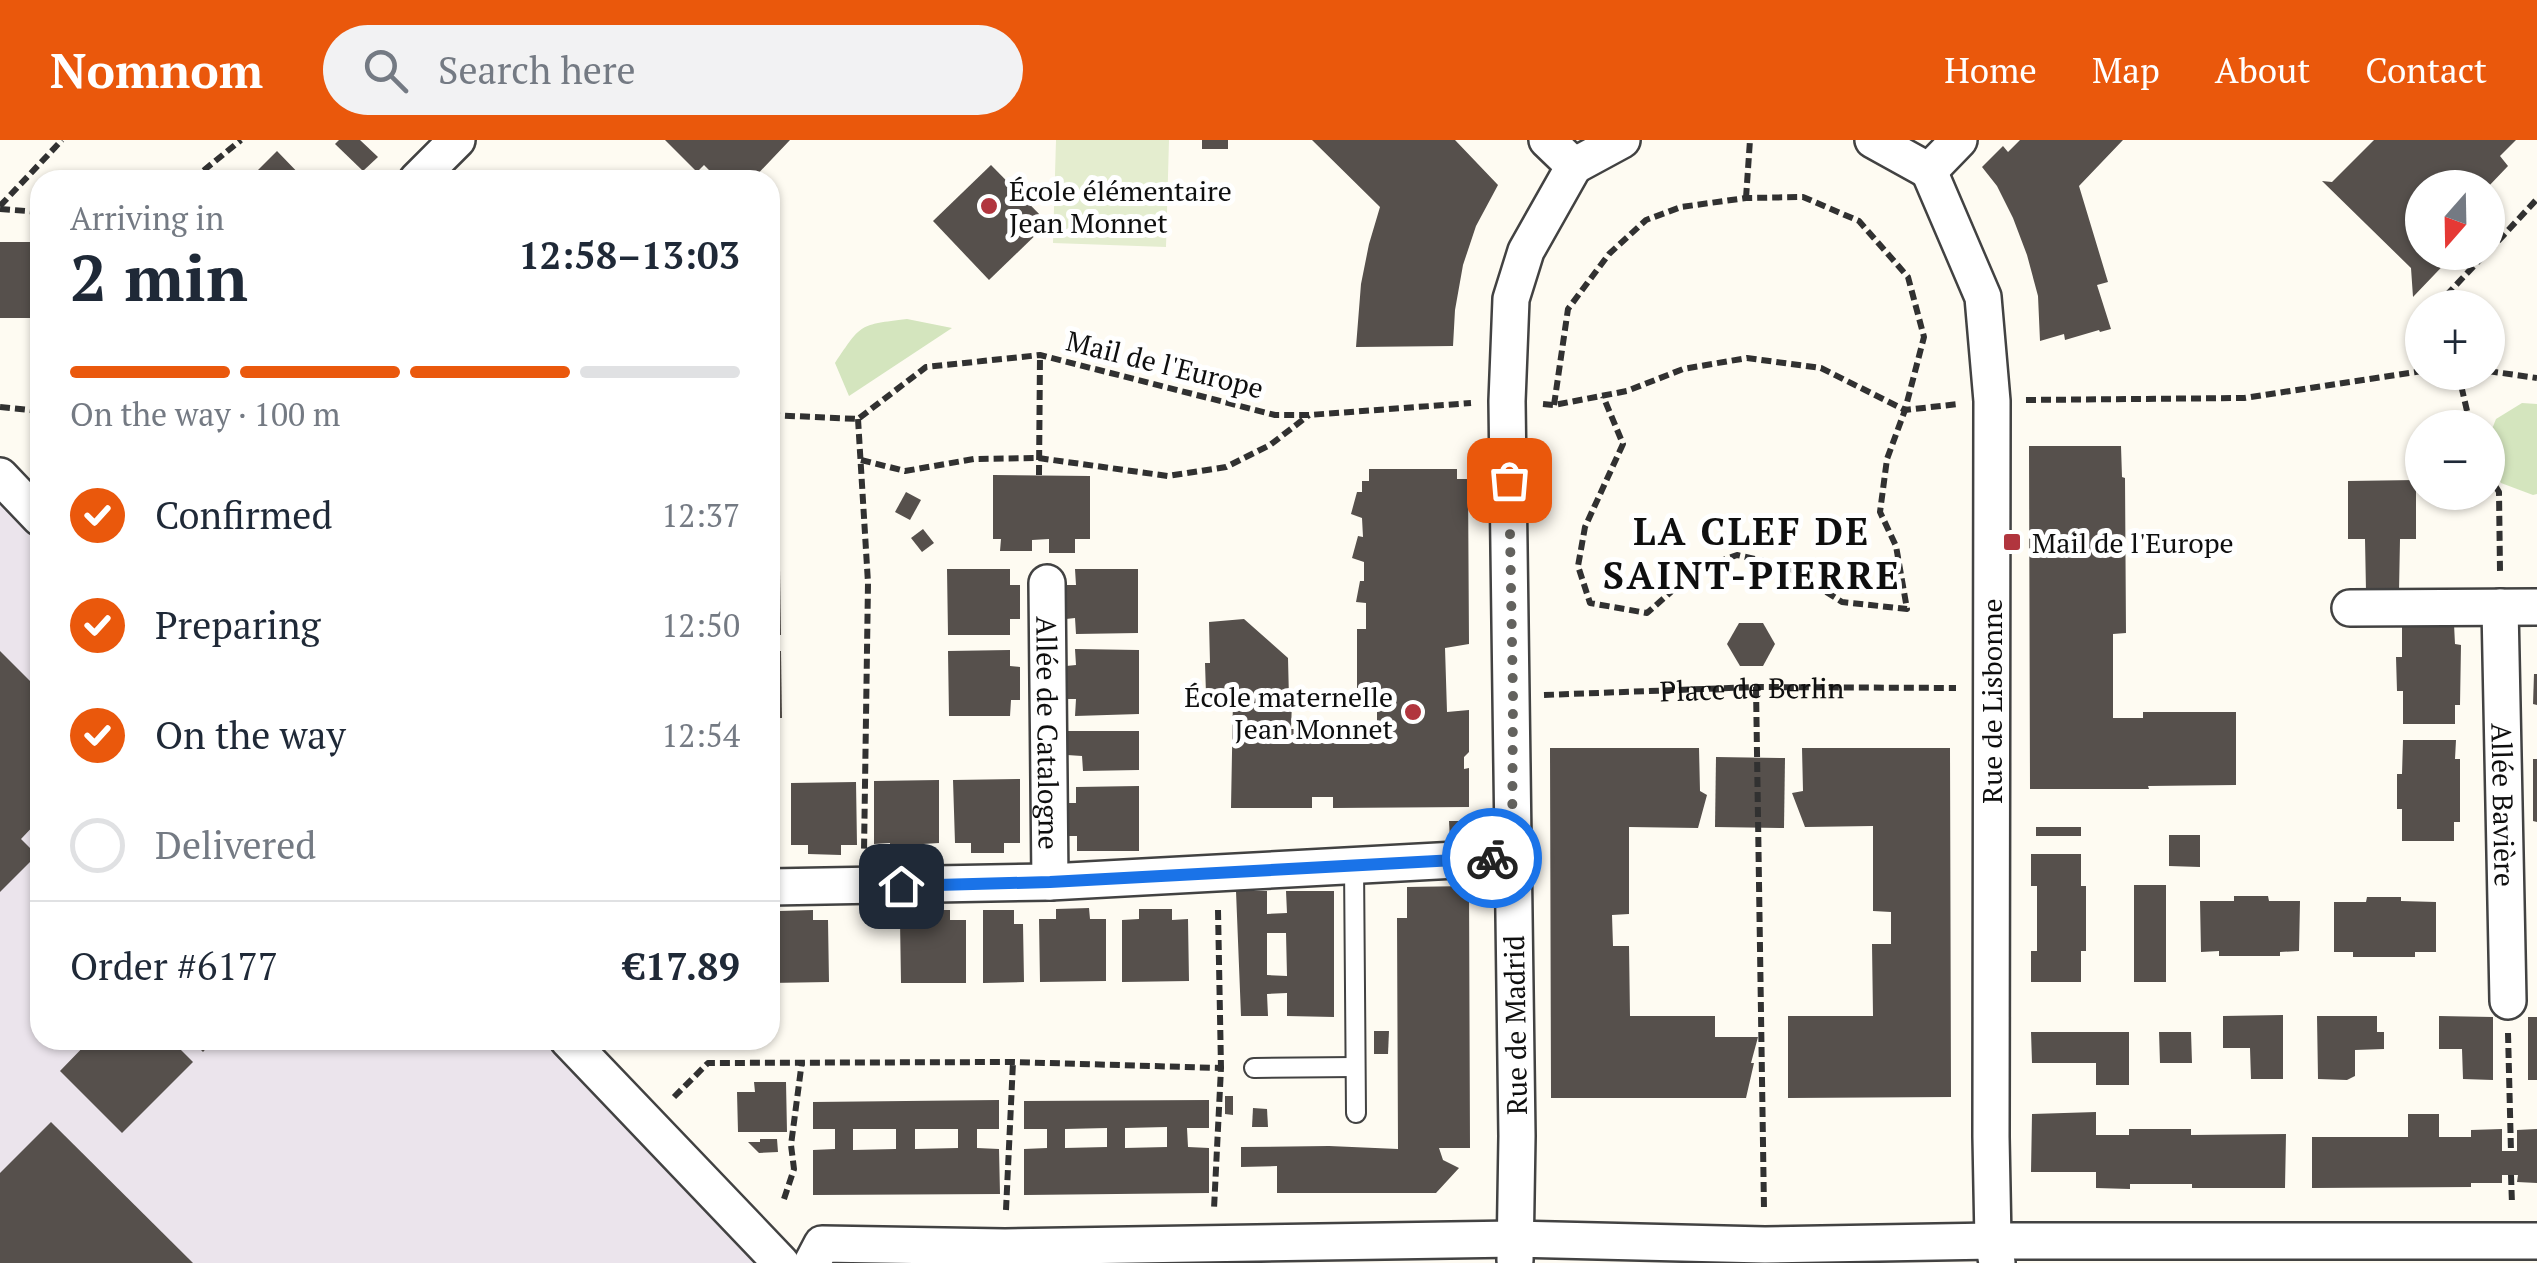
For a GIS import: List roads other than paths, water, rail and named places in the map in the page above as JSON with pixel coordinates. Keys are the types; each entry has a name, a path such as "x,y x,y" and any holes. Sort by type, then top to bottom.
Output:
{"street":[{"path":"427,170 457,140"},
{"path":"1547,140 1574,166 1622,140"},
{"path":"1873,140 1928,171 1959,140"},
{"name":"Rue de Madrid","path":"1516,1251 1507,400 1511,299 1526,251 1574,166"},
{"name":"Rue de Lisbonne","path":"1928,171 1984,296 1992,401 1991,1137 1995,1252"},
{"path":"0,476 30,508"},
{"name":"Allée de Catalogne","path":"1047,583 1050,882"},
{"name":"Allée Bavière","path":"2500,607 2508,1001"},
{"path":"2350,608 2537,607"},
{"path":"780,886 1050,882 1512,856"},
{"path":"578,1050 781,1263"},
{"path":"812,1263 822,1244 1004,1247 1213,1242 1516,1251 1765,1245 1995,1252 2537,1240"}],"lane":[{"path":"1354,864 1356,1113"},
{"path":"1254,1068 1355,1067"}],"place":[{"name":"École élémentaire Jean Monnet","path":"989,206"},
{"name":"Mail de l'Europe","path":"2012,542"},
{"name":"École maternelle Jean Monnet","path":"1413,712"}],"district":[{"name":"LA CLEF DE SAINT-PIERRE","path":"1752,553"}]}
